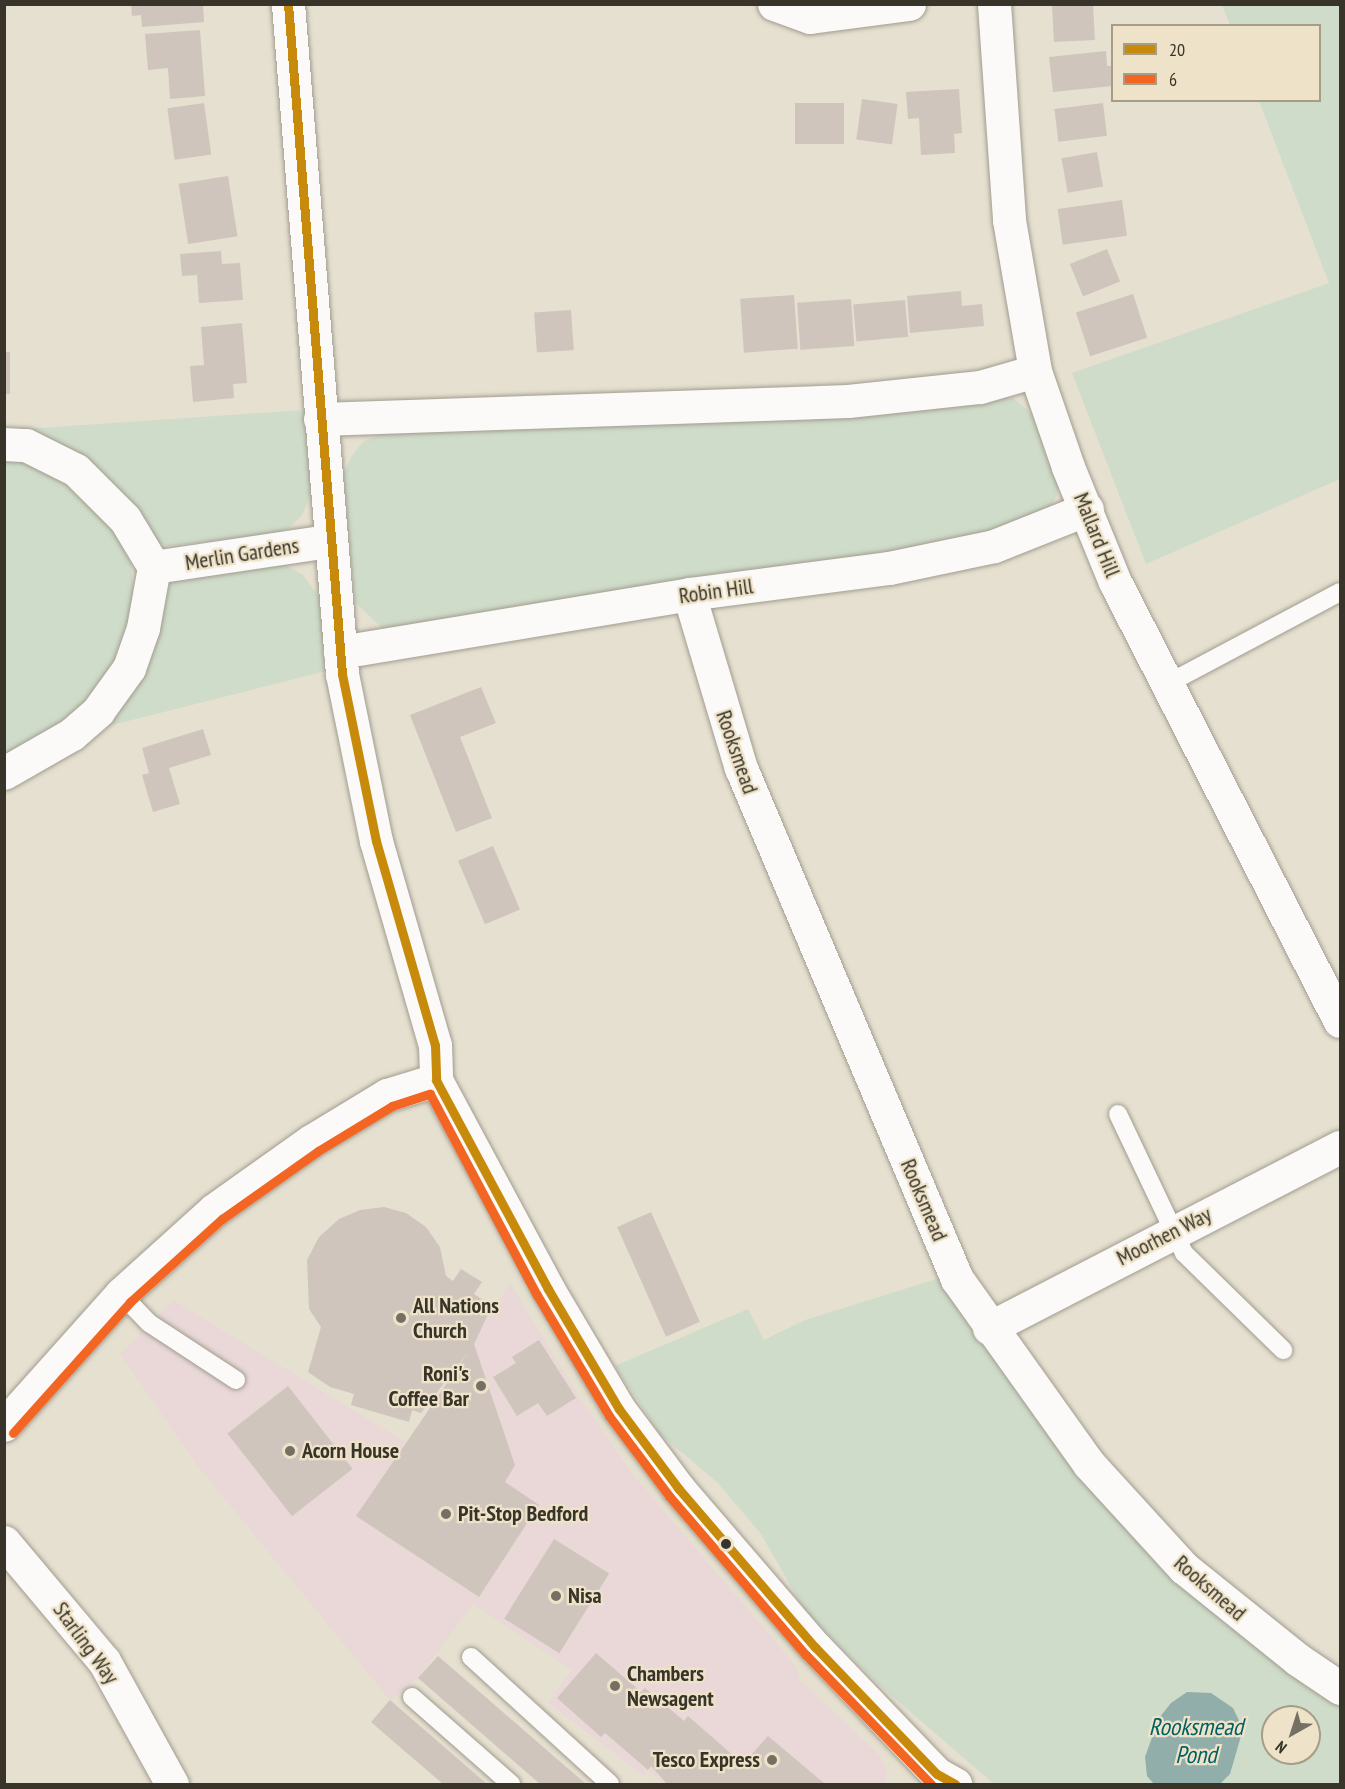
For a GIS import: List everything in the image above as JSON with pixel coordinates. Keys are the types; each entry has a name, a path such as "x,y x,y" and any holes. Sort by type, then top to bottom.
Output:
{"street":[{"path":"288,4 329,541 340,652 352,737 376,841 435,1045 436,1080 548,1289 620,1408 750,1576 940,1781"},
{"path":"774,4 810,17 909,4"},
{"name":"Mallard Hill","path":"994,4 1009,220 1035,371 1115,582 1341,1021"},
{"path":"320,419 848,401 980,387 1035,371"},
{"name":"Merlin Gardens","path":"4,444 26,445 76,470 125,519 154,567 143,628 129,668 98,711 72,734 4,773"},
{"name":"Robin Hill","path":"340,652 689,594 889,568 994,546 1087,509"},
{"name":"Merlin Gardens","path":"154,567 329,541"},
{"name":"Rooksmead","path":"689,594 741,768 957,1279 989,1328 1089,1464 1184,1568 1297,1659 1341,1688"},
{"path":"4,1425 121,1294 214,1210 311,1141 387,1095 436,1080"},
{"name":"Moorhen Way","path":"989,1328 1341,1147"},
{"name":"Starling Way","path":"4,1542 105,1661 172,1785"}],"lane":[{"path":"1167,684 1341,592"},
{"path":"1118,1113 1172,1232 1184,1253 1283,1350"},
{"path":"121,1294 149,1323 236,1380"},
{"path":"471,1657 610,1785"},
{"path":"412,1697 511,1785"}],"shaded area":[{"path":"510,1283 579,1397 631,1472 795,1665 800,1680 879,1755 887,1772 884,1784 664,1784 649,1771 644,1776 548,1703 572,1670 473,1604 418,1678 390,1700 197,1465 120,1354 173,1300 407,1443"}],"green space":[{"path":"1222,5 1340,5 1340,479 1146,564 1072,373 1329,283 1259,102 1321,102 1321,24 1230,24"},
{"path":"998,396 1013,398 1039,420 1059,480 1057,495 1049,509 971,543 404,629 382,628 355,602 343,475 351,457 363,442 381,434 832,412"},
{"path":"305,410 311,494 302,515 289,528 274,534 167,546 153,541 10,430"},
{"path":"4,456 46,466 112,523 131,564 134,609 126,644 93,704 5,760"},
{"path":"280,562 303,575 319,597 326,671 104,727 173,578"},
{"path":"943,1277 1272,1660 1340,1705 1340,1784 994,1784 878,1684 805,1611 761,1534 718,1483 660,1434 615,1366 748,1309 764,1340 805,1320"}],"water":[{"name":"Rooksmead Pond","path":"1187,1692 1211,1693 1233,1708 1243,1729 1230,1774 1220,1784 1154,1784 1147,1776 1145,1757 1159,1718 1171,1703"}],"building":[{"path":"131,4 203,4 204,22 142,27 141,15 132,16"},
{"path":"1093,4 1095,40 1054,42 1052,6"},
{"path":"200,30 205,96 170,99 168,68 148,70 145,34"},
{"path":"1106,51 1107,66 1111,66 1111,86 1053,92 1049,57"},
{"path":"959,89 962,133 954,134 955,153 921,155 919,118 908,119 906,92"},
{"path":"862,99 898,104 892,145 856,140"},
{"path":"204,103 211,154 175,160 167,108"},
{"path":"795,103 844,103 844,144 795,144"},
{"path":"1103,103 1107,136 1058,142 1054,109"},
{"path":"1097,152 1103,186 1068,193 1062,158"},
{"path":"228,176 238,236 188,244 179,184"},
{"path":"1122,200 1127,236 1063,245 1058,209"},
{"path":"1107,249 1120,281 1083,296 1070,264"},
{"path":"221,251 222,264 240,263 243,300 199,303 197,275 182,276 180,254"},
{"path":"961,291 962,306 982,304 984,326 910,333 907,296"},
{"path":"1133,294 1147,338 1090,356 1076,313"},
{"path":"794,295 798,349 744,353 740,299"},
{"path":"851,299 854,346 800,350 797,303"},
{"path":"905,300 908,337 856,341 853,305"},
{"path":"571,310 574,350 537,352 534,313"},
{"path":"242,323 247,383 233,384 234,398 193,402 190,366 204,365 201,327"},
{"path":"5,352 10,352 10,394 5,394"},
{"path":"481,687 496,723 460,737 492,818 456,832 410,715"},
{"path":"203,729 211,755 169,768 180,804 153,812 142,775 149,773 142,748"},
{"path":"493,846 520,910 485,924 458,861"},
{"path":"384,1207 406,1213 426,1227 440,1247 446,1276 453,1281 461,1269 482,1282 474,1294 492,1306 474,1344 515,1465 505,1482 539,1505 479,1597 356,1516 469,1351 421,1413 412,1410 409,1422 351,1405 354,1394 330,1387 308,1372 321,1327 309,1309 307,1260 319,1237 339,1219 360,1210"},
{"path":"651,1212 700,1322 666,1337 617,1227"},
{"path":"539,1340 576,1398 547,1416 538,1403 517,1416 493,1377 516,1363 512,1357"},
{"name":"Acorn House","path":"288,1386 353,1469 292,1516 227,1433"},
{"name":"Nisa","path":"554,1539 609,1573 559,1653 504,1619"},
{"path":"596,1653 641,1692 645,1688 684,1721 688,1716 743,1764 768,1736 825,1784 667,1784 651,1766 648,1770 605,1733 601,1737 557,1698"},
{"path":"438,1656 586,1784 540,1784 418,1678"},
{"path":"390,1700 487,1784 443,1784 401,1748 371,1722"}],"transit line":[{"name":"20","path":"288,4 342,674 376,841 435,1045 436,1080 548,1289 619,1409 678,1488 815,1647 937,1774 955,1784"},
{"name":"6","path":"13,1433 130,1302 222,1219 318,1151 392,1106 430,1094 537,1295 609,1416 669,1496 806,1655 931,1784"}],"place":[{"name":"All Nations Church","path":"401,1318"},
{"name":"Roni's Coffee Bar","path":"481,1386"},
{"name":"Acorn House","path":"290,1451"},
{"name":"Pit-Stop Bedford","path":"446,1514"},
{"name":"Nisa","path":"556,1596"},
{"name":"Chambers Newsagent","path":"615,1686"},
{"name":"Tesco Express","path":"772,1760"}]}
